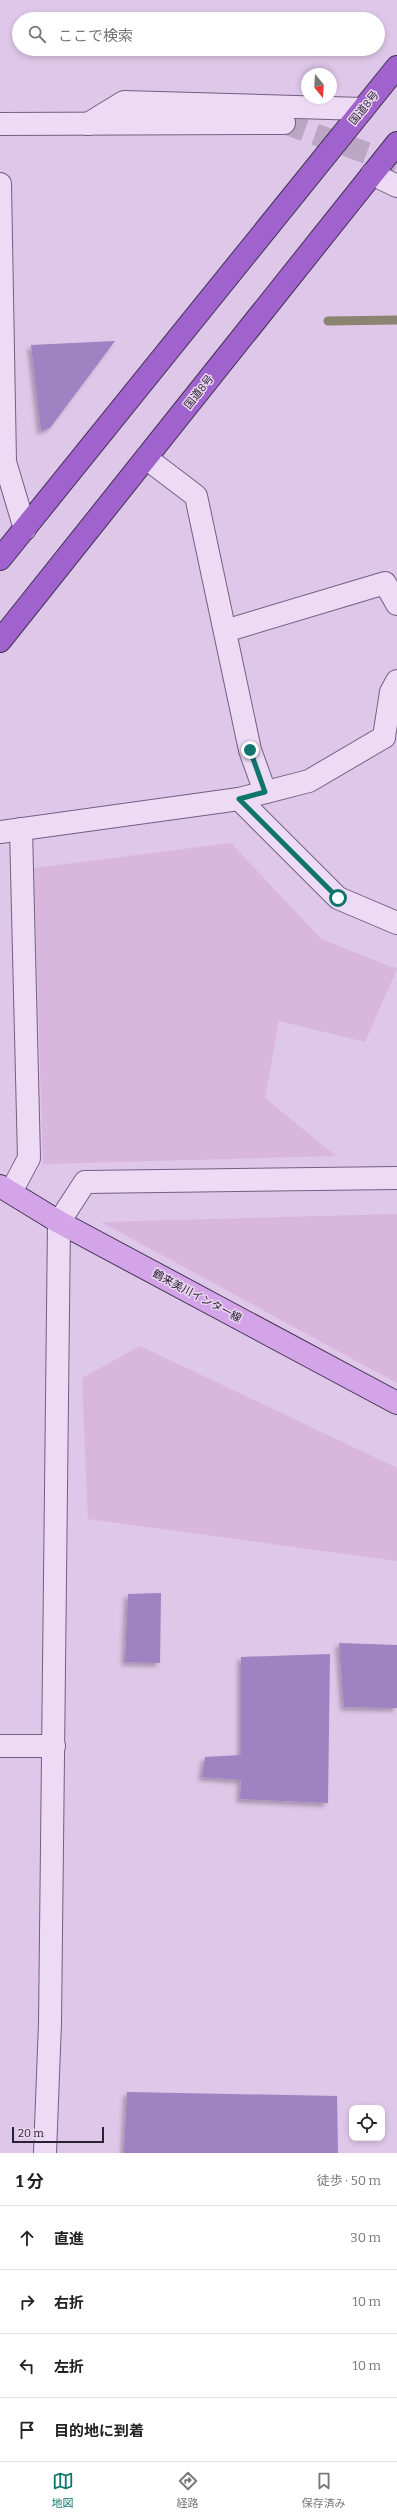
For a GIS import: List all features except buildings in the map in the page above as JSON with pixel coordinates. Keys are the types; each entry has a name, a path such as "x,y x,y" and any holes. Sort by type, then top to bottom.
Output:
{"highway":[{"name":"国道8号","path":"0,558 25,529 397,67"},
{"name":"国道8号","path":"0,641 397,143"}],"main road":[{"name":"鶴来美川インター線","path":"6,1189 60,1222 397,1403"}],"street":[{"path":"88,124 124,102 363,109"},
{"path":"0,124 284,123"},
{"path":"372,174 397,186"},
{"path":"0,184 5,462 25,529"},
{"path":"146,458 196,496 250,750 265,792"},
{"path":"225,631 385,583 397,604"},
{"path":"6,1189 29,1158 10,831 239,799 309,781 390,742 391,692 397,681"},
{"path":"239,799 338,898 397,923"},
{"path":"45,2153 50,2023 60,1222 85,1182 395,1175"},
{"path":"0,1746 54,1746"}],"shaded area":[{"path":"231,843 321,939 397,969 365,1042 279,1021 265,1098 336,1156 43,1164 34,868"},
{"path":"397,1214 397,1383 101,1222"},
{"path":"140,1346 397,1468 397,1561 88,1519 82,1378"}],"waterway":[{"path":"328,321 397,320"}],"tunnel":[{"path":"284,123 397,164"}],"route":[{"path":"250,750 265,792 239,799 338,898"}]}
